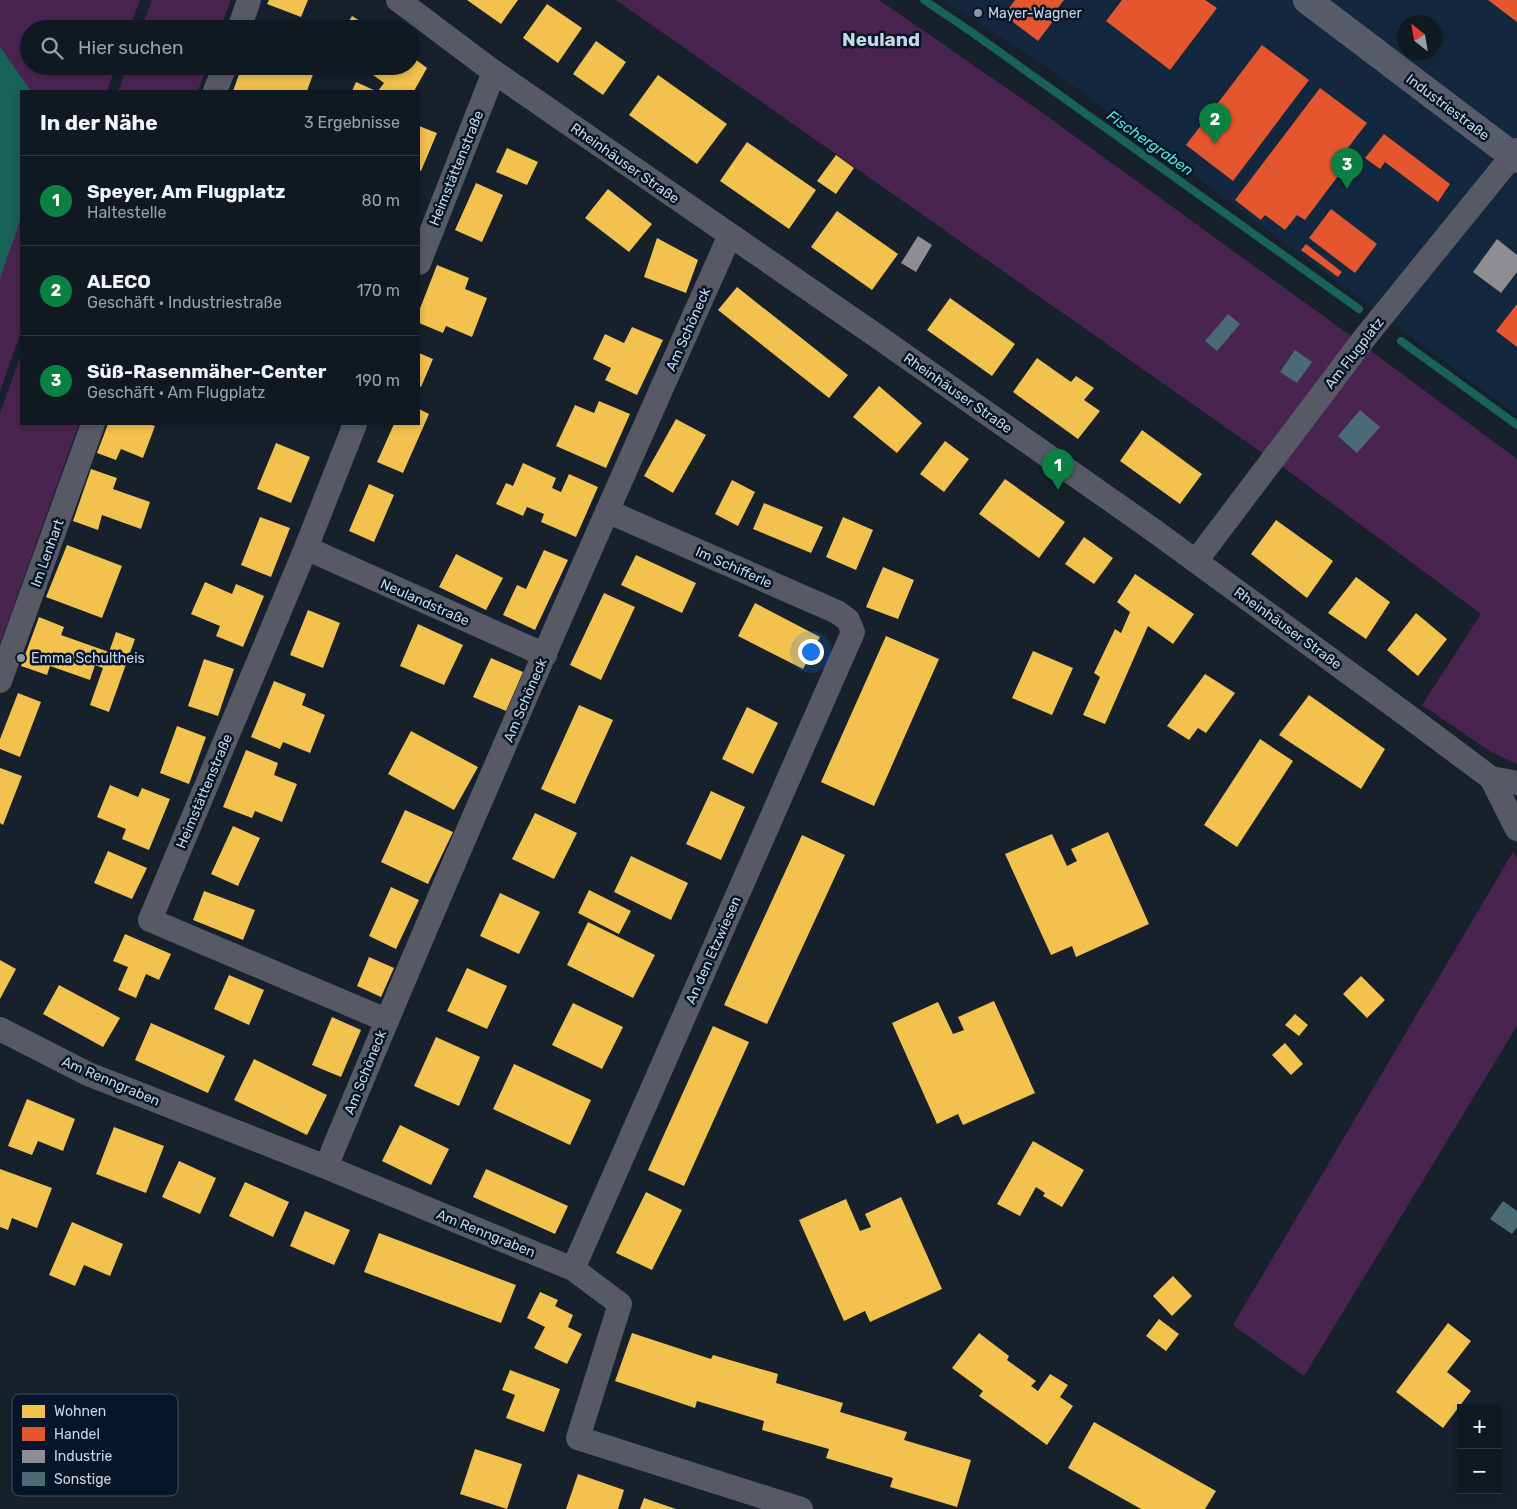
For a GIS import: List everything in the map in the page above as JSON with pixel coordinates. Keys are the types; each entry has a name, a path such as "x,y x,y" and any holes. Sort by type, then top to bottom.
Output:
{"street":[{"path":"241,20 249,0"},
{"name":"Rheinhäuser Straße","path":"398,0 494,72 924,369 1196,561 1491,778 1517,783"},
{"name":"Industriestraße","path":"1307,0 1516,155"},
{"name":"Heimstättenstraße","path":"420,260 494,72"},
{"path":"215,90 221,75"},
{"name":"Am Flugplatz","path":"1196,561 1366,336 1516,155"},
{"name":"Am Schöneck","path":"326,1167 386,1020 607,511 730,236"},
{"name":"Im Lenhart","path":"0,682 93,425"},
{"name":"Heimstättenstraße","path":"355,425 306,548 150,920 386,1020"},
{"name":"Im Schifferle","path":"607,511 837,612 848,620 852,632"},
{"name":"Neulandstraße","path":"306,548 545,656"},
{"name":"An den Etzwiesen","path":"573,1268 852,632"},
{"path":"1491,778 1517,829"},
{"name":"Am Renngraben","path":"0,1029 88,1074 326,1167 573,1268 620,1304 578,1438 801,1509"}],"shaded area":[{"path":"0,0 140,0 132,20 20,20 20,75 113,75 107,90 20,90 20,335 0,391"},
{"path":"152,0 231,0 223,20 144,20"},
{"path":"616,0 879,0 1037,109 1517,459 1517,764 1491,752 1422,705 1481,614 1291,473"},
{"path":"944,0 1517,0 1517,415 1056,73"},
{"path":"0,47 30,90 20,90 20,221 0,278"},
{"path":"124,75 204,75 198,90 118,90"},
{"path":"20,358 20,425 79,425 0,644 0,413"},
{"path":"1513,852 1517,858 1517,1026 1304,1376 1233,1325"}],"building: Wohnen":[{"path":"269,0 308,0 301,17 267,4"},
{"path":"467,0 518,0 501,24"},
{"path":"547,4 582,28 558,63 523,38"},
{"path":"352,16 358,20 350,20"},
{"path":"596,41 626,62 603,95 573,74"},
{"path":"420,63 427,68 415,90 379,90 384,83 373,75 420,75"},
{"path":"239,75 313,75 307,90 233,90"},
{"path":"658,75 727,124 697,164 629,115"},
{"path":"356,82 374,90 352,90"},
{"path":"420,126 437,133 420,170"},
{"path":"747,142 816,190 789,229 720,181"},
{"path":"507,148 538,162 527,185 496,172"},
{"path":"836,155 854,168 836,194 817,181"},
{"path":"476,183 503,195 482,242 455,230"},
{"path":"608,189 652,224 629,252 585,218"},
{"path":"837,211 898,254 872,290 811,247"},
{"path":"657,238 698,260 686,293 644,277"},
{"path":"437,265 469,278 465,289 487,298 472,337 446,326 443,333 420,323 420,308"},
{"path":"737,287 848,375 829,398 718,310"},
{"path":"950,298 1015,344 992,376 927,330"},
{"path":"632,327 663,340 637,395 605,380 611,368 593,359 605,334 624,343"},
{"path":"420,353 433,359 420,386"},
{"path":"1037,358 1071,382 1076,376 1094,388 1084,400 1100,411 1078,439 1013,392"},
{"path":"879,386 922,423 897,453 853,417"},
{"path":"599,401 630,414 606,468 556,446 575,405 594,413"},
{"path":"420,410 429,414 403,473 377,462 394,425 420,425"},
{"path":"676,419 706,435 673,493 644,476"},
{"path":"108,425 155,426 143,458 121,449 116,460 97,453"},
{"path":"1142,430 1202,474 1180,504 1120,461"},
{"path":"945,441 969,459 944,492 920,474"},
{"path":"276,443 310,457 291,503 257,489"},
{"path":"523,463 556,478 552,488 561,492 569,474 598,487 576,537 541,522 544,514 527,507 523,516 496,504 506,483 513,486"},
{"path":"91,469 117,478 113,489 150,502 141,529 102,515 98,530 73,521"},
{"path":"1005,479 1065,522 1039,558 979,514"},
{"path":"732,480 755,492 738,526 715,514"},
{"path":"369,484 394,495 374,542 349,531"},
{"path":"764,503 823,527 811,553 753,529"},
{"path":"260,517 290,528 271,577 241,565"},
{"path":"843,517 873,530 856,570 826,557"},
{"path":"1276,520 1333,561 1307,598 1251,554"},
{"path":"1084,537 1113,558 1094,584 1065,564"},
{"path":"67,545 122,566 102,618 46,597"},
{"path":"544,550 568,560 535,630 503,615 517,585 526,589"},
{"path":"456,554 503,578 486,610 439,587"},
{"path":"636,555 696,583 682,613 621,585"},
{"path":"883,567 914,580 898,619 866,607"},
{"path":"1135,574 1194,614 1173,644 1148,626 1105,724 1083,715 1100,677 1094,673 1115,629 1121,633 1130,612 1117,602"},
{"path":"1356,577 1390,602 1366,639 1328,613"},
{"path":"205,582 232,594 236,584 264,596 243,647 216,636 220,626 191,614"},
{"path":"604,593 635,607 601,680 570,665"},
{"path":"755,603 820,637 803,669 738,636"},
{"path":"308,610 340,623 323,668 290,655"},
{"path":"1416,613 1447,639 1418,676 1387,650"},
{"path":"39,617 64,627 61,635 109,652 116,632 135,639 109,712 90,705 103,668 95,665 90,680 50,666 47,675 21,666"},
{"path":"418,624 463,645 444,685 400,666"},
{"path":"886,636 939,659 874,806 821,782"},
{"path":"1033,651 1073,668 1052,715 1012,698"},
{"path":"491,658 523,672 506,711 473,697"},
{"path":"204,659 234,669 218,716 188,706"},
{"path":"1205,674 1235,693 1206,733 1198,728 1189,740 1167,726"},
{"path":"274,681 306,694 302,705 325,715 310,753 283,742 280,749 251,737"},
{"path":"18,693 41,702 20,757 0,749 0,739"},
{"path":"1309,695 1385,749 1361,789 1279,735"},
{"path":"579,705 613,720 575,804 541,789"},
{"path":"747,707 778,723 753,774 722,759"},
{"path":"177,726 206,737 189,784 160,773"},
{"path":"411,731 478,767 454,810 388,774"},
{"path":"1260,739 1293,761 1237,847 1204,825"},
{"path":"246,750 278,763 274,775 297,784 282,822 255,811 252,818 223,807"},
{"path":"0,768 22,776 3,825 0,823"},
{"path":"110,785 138,797 142,788 170,799 149,850 122,839 126,829 97,817"},
{"path":"711,791 745,807 721,860 686,844"},
{"path":"405,810 453,832 428,884 381,862"},
{"path":"535,813 577,833 554,879 512,859"},
{"path":"233,826 260,838 238,886 211,874"},
{"path":"1108,832 1149,924 1076,957 1072,946 1051,955 1005,854 1052,834 1067,866 1077,861 1071,849"},
{"path":"802,835 845,855 767,1024 724,1005"},
{"path":"108,851 147,868 132,899 94,883"},
{"path":"631,856 688,883 671,920 614,892"},
{"path":"391,887 419,900 396,949 369,936"},
{"path":"589,890 631,911 619,934 578,913"},
{"path":"204,891 255,910 243,940 193,920"},
{"path":"500,893 540,912 519,954 480,936"},
{"path":"588,922 655,955 633,998 567,965"},
{"path":"125,934 171,954 159,980 146,974 136,998 118,990 128,967 113,961"},
{"path":"369,957 394,968 381,997 357,986"},
{"path":"0,960 16,969 0,999"},
{"path":"467,968 507,986 487,1029 447,1011"},
{"path":"229,975 264,990 249,1025 214,1009"},
{"path":"1361,976 1385,1000 1367,1018 1343,994"},
{"path":"59,985 120,1018 103,1047 43,1014"},
{"path":"994,1001 1035,1093 963,1125 958,1114 937,1124 892,1023 938,1002 953,1034 964,1030 958,1017"},
{"path":"573,1003 623,1027 602,1069 552,1045"},
{"path":"1295,1014 1308,1025 1299,1036 1285,1025"},
{"path":"332,1017 361,1030 341,1077 312,1065"},
{"path":"151,1023 225,1056 208,1093 135,1060"},
{"path":"713,1026 749,1042 684,1186 648,1170"},
{"path":"436,1037 480,1057 459,1106 414,1086"},
{"path":"1285,1043 1303,1064 1291,1075 1272,1055"},
{"path":"254,1059 327,1095 307,1135 234,1100"},
{"path":"514,1064 591,1100 570,1145 493,1109"},
{"path":"27,1099 75,1119 63,1151 38,1141 32,1155 8,1146"},
{"path":"400,1125 449,1149 431,1185 382,1161"},
{"path":"114,1127 164,1146 146,1193 96,1174"},
{"path":"1033,1141 1084,1170 1062,1207 1043,1196 1045,1193 1036,1187 1020,1216 997,1204"},
{"path":"179,1161 216,1178 200,1214 162,1197"},
{"path":"0,1169 52,1188 37,1228 12,1218 8,1230 0,1227"},
{"path":"486,1169 568,1206 555,1234 473,1197"},
{"path":"245,1182 289,1202 273,1237 229,1216"},
{"path":"646,1192 682,1210 652,1270 616,1253"},
{"path":"901,1197 942,1289 870,1322 865,1311 844,1321 799,1220 846,1199 860,1231 871,1227 865,1214"},
{"path":"305,1211 350,1230 334,1265 290,1246"},
{"path":"72,1222 123,1244 110,1276 84,1265 75,1286 49,1275"},
{"path":"379,1233 516,1285 501,1323 364,1272"},
{"path":"1173,1276 1192,1296 1172,1316 1153,1296"},
{"path":"540,1292 558,1300 555,1306 573,1315 568,1327 582,1334 567,1364 534,1348 545,1327 527,1318"},
{"path":"1159,1319 1179,1334 1166,1351 1146,1336"},
{"path":"1448,1323 1471,1341 1447,1372 1471,1391 1461,1404 1457,1404 1457,1410 1443,1428 1396,1392"},
{"path":"632,1333 711,1359 713,1355 778,1374 776,1383 843,1403 840,1412 907,1432 904,1440 971,1460 957,1507 890,1487 893,1478 826,1458 829,1449 762,1430 764,1421 697,1401 695,1408 615,1381"},
{"path":"979,1333 1009,1356 1007,1360 1036,1381 1031,1386 1038,1391 1050,1374 1068,1385 1060,1397 1073,1406 1047,1445 979,1396 983,1391 952,1368"},
{"path":"510,1370 560,1389 544,1432 506,1418 515,1395 502,1390"},
{"path":"1094,1422 1216,1491 1205,1509 1141,1509 1068,1468"},
{"path":"475,1449 522,1464 507,1509 460,1494"},
{"path":"578,1474 624,1490 618,1509 566,1509"},
{"path":"644,1498 676,1509 640,1509"}],"building: Handel":[{"path":"1015,0 1064,0 1054,13 1057,16 1038,41 1004,15"},
{"path":"1122,0 1205,0 1217,8 1170,70 1106,21"},
{"path":"1488,0 1517,0 1517,22"},
{"path":"1262,45 1309,80 1233,181 1186,145"},
{"path":"1320,88 1367,123 1340,158 1347,164 1305,220 1297,215 1285,230 1265,215 1261,220 1235,200"},
{"path":"1384,134 1450,184 1438,202 1385,162 1380,169 1365,158"},
{"path":"1331,209 1377,244 1355,273 1309,238"},
{"path":"1306,244 1342,272 1338,277 1301,250"},
{"path":"1517,304 1517,347 1496,331"}],"building: Industrie":[{"path":"918,236 932,245 916,272 901,263"},
{"path":"1497,239 1517,255 1517,272 1501,293 1473,272"}],"building: Sonstige":[{"path":"1228,314 1240,324 1217,351 1205,341"},
{"path":"1295,350 1312,362 1297,383 1280,372"},
{"path":"1360,410 1380,427 1357,453 1338,436"},
{"path":"1503,1201 1517,1211 1517,1227 1512,1234 1490,1219"}],"waterway":[{"name":"Fischergraben","path":"924,0 1359,309"},
{"name":"Fischergraben","path":"1401,341 1517,425"}],"place":[{"name":"Mayer-Wagner","path":"978,13"},
{"name":"ALECO","path":"1215,144"},
{"name":"Süß-Rasenmäher-Center","path":"1347,189"},
{"name":"Speyer, Am Flugplatz","path":"1058,490"},
{"name":"Emma Schultheis","path":"21,658"}],"district":[{"name":"Neuland","path":"881,39"}]}
